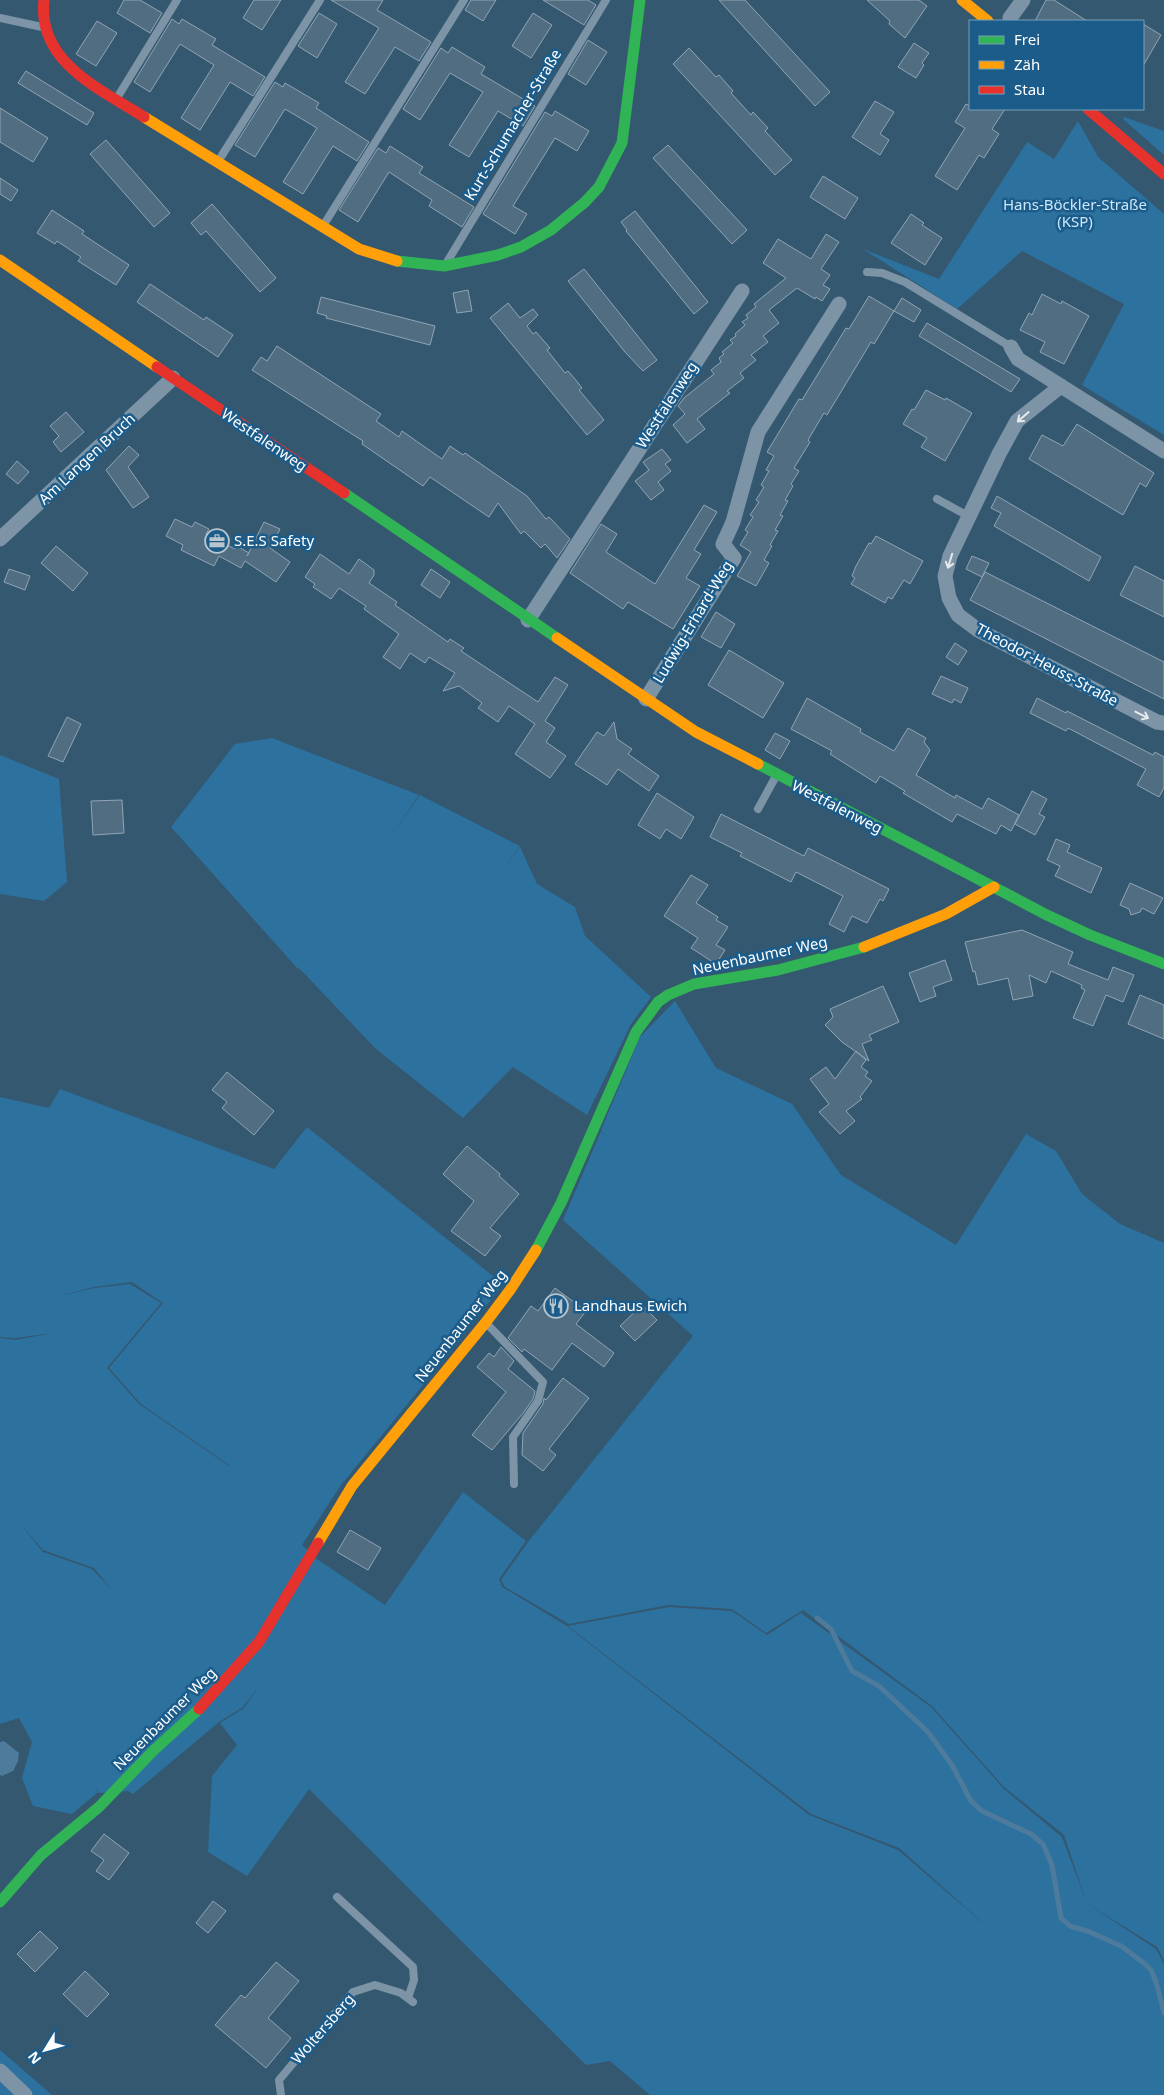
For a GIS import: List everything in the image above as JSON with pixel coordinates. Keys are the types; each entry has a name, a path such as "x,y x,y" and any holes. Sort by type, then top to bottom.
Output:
{"street":[{"path":"44,0 43,27 56,53 70,68 116,99 358,249 384,258 414,264 444,266 498,255 521,247 550,230 572,213 599,187 618,153 625,128 640,0"},
{"path":"962,0 987,20"},
{"path":"1010,18 1023,0"},
{"path":"1089,110 1164,174"},
{"name":"Westfalenweg","path":"0,260 528,620 696,732 776,776 1049,916 1090,935 1164,964"},
{"name":"Westfalenweg","path":"528,620 742,291"},
{"name":"Ludwig-Erhard-Weg","path":"646,699 734,558 723,544 733,522 758,432 839,304"},
{"path":"1012,347 1018,359 1164,450"},
{"name":"Am Langen Bruch","path":"0,539 173,378"},
{"name":"Theodor-Heuss-Straße","path":"1061,386 1017,421 999,454 950,556 945,576 949,598 958,615 978,630 1164,724"},
{"name":"Neuenbaumer Weg","path":"0,1902 41,1855 98,1806 153,1751 209,1700 258,1642 352,1486 486,1322 510,1290 545,1236 562,1202 636,1032 651,1011 668,995 698,982 778,970 834,956 953,911 994,887"},
{"path":"0,2071 25,2095"}],"lane":[{"path":"116,99 177,0"},
{"path":"218,162 320,0"},
{"path":"322,228 464,0"},
{"name":"Kurt-Schumacher-Straße","path":"444,266 606,0"},
{"path":"0,18 43,27"},
{"path":"867,272 882,273 905,282 1012,347"},
{"path":"937,499 970,517"},
{"path":"758,809 776,776"},
{"path":"486,1322 543,1382 538,1401 513,1438 514,1484"},
{"name":"Woltersberg","path":"281,2095 279,2080 352,1992 375,1985 401,1993 410,2000 414,1980 413,1967 337,1897"}],"green space":[{"path":"1124,117 1164,131 1164,155 1123,119"},
{"name":"Hans-Böckler-Straße (KSP)","path":"1078,121 1098,157 1164,214 1164,435 1082,385 1124,304 1022,251 957,309 863,249 939,279 1027,142 1054,159"},
{"path":"272,738 419,795 387,842 420,795 520,846 497,878 520,847 537,884 575,907 585,936 651,997 631,1024 587,1115 513,1067 463,1118 376,1049 298,969 171,827 235,744"},
{"path":"0,755 59,779 67,882 44,901 0,894"},
{"path":"675,1001 716,1068 792,1104 841,1175 956,1245 1026,1134 1056,1151 1082,1194 1120,1224 1164,1243 1164,1960 1157,1947 1086,1903 1156,1949 1164,1964 1164,2095 650,2095 610,2061 586,2065 309,1789 247,1876 208,1852 212,1776 237,1745 220,1723 244,1708 259,1686 243,1707 219,1722 133,1794 128,1791 99,1793 92,1780 98,1792 72,1814 33,1806 22,1778 32,1742 19,1718 0,1724 0,1338 16,1340 52,1333 16,1338 0,1337 0,1097 49,1108 60,1089 274,1169 307,1127 503,1284 455,1346 341,1485 302,1545 317,1559 385,1605 463,1492 526,1541 499,1579 502,1587 567,1626 809,1815 898,1850 992,1931 899,1848 811,1814 568,1626 669,1607 732,1611 767,1635 801,1613 931,1707 1004,1789 1062,1837 1086,1901 1064,1835 1004,1787 932,1706 803,1610 766,1633 732,1609 668,1605 569,1624 505,1587 501,1580 528,1542 693,1336 563,1220 601,1131 608,1137 601,1130 640,1037","holes":["132,1282 163,1303 109,1368 141,1404 229,1466 139,1404 107,1368 161,1303 130,1284 95,1288 59,1296 94,1287","18,1521 43,1550 94,1568 113,1591 92,1569 43,1552"]},
{"path":"0,2050 52,2095 0,2095"}],"shaded area":[{"path":"4,1741 19,1753 18,1761 13,1771 2,1776 0,1775 0,1742"}],"building":[{"path":"124,0 140,0 162,13 150,33 117,13"},
{"path":"254,0 281,0 262,30 243,18"},
{"path":"331,0 383,0 377,10 431,42 419,61 395,47 365,94 345,82 379,28"},
{"path":"471,0 496,0 483,21 465,10"},
{"path":"543,0 588,0 596,5 584,25"},
{"path":"719,0 745,0 830,92 815,106"},
{"path":"867,0 919,0 927,6 905,38"},
{"path":"1046,0 1054,0 1085,20 1036,20"},
{"path":"319,13 337,24 317,58 298,46"},
{"path":"533,13 552,25 531,58 512,46"},
{"path":"172,19 179,24 182,19 216,39 212,45 265,77 253,96 230,82 200,130 181,118 214,65 180,44 150,92 134,82"},
{"path":"97,21 117,33 96,66 76,54"},
{"path":"1144,25 1161,35 1144,64"},
{"path":"588,40 607,52 586,85 568,74"},
{"path":"914,43 929,53 922,63 924,65 916,78 898,67"},
{"path":"452,47 485,67 481,74 535,106 523,126 498,111 469,157 449,145 483,92 450,73 420,120 403,109 441,48 448,53"},
{"path":"689,48 716,77 719,75 733,91 731,93 751,115 753,112 768,128 765,131 792,160 775,175 673,64"},
{"path":"26,71 94,113 87,125 18,83"},
{"path":"275,82 283,87 285,83 319,103 316,108 369,142 357,161 333,146 303,194 283,182 317,128 285,109 255,157 235,145"},
{"path":"875,101 894,112 880,134 889,140 880,155 852,137"},
{"path":"966,104 969,106 969,110 1004,110 992,129 999,134 984,158 979,155 957,190 935,176 965,128 955,122"},
{"path":"0,108 48,138 33,162 0,142"},
{"path":"555,111 589,131 577,151 555,138 513,206 527,214 515,234 483,214 545,112 552,116"},
{"path":"106,140 170,213 154,227 90,154"},
{"path":"668,145 747,230 732,244 653,158"},
{"path":"390,146 423,167 419,173 474,207 462,227 429,206 432,200 389,172 358,222 339,210 378,148 386,153"},
{"path":"823,176 858,198 845,219 810,197"},
{"path":"0,178 18,190 11,201 0,194"},
{"path":"212,204 276,278 260,292 206,231 201,235 191,223"},
{"path":"52,210 84,231 82,234 129,265 116,285 78,261 81,257 57,241 55,244 37,233"},
{"path":"635,211 708,302 694,314 626,231 621,222"},
{"path":"911,214 924,223 922,225 942,238 925,265 891,243"},
{"path":"826,234 839,242 821,269 830,275 823,285 830,289 822,301 797,288 769,310 779,323 763,336 768,342 751,355 756,360 740,373 744,378 727,391 730,393 697,419 705,429 687,443 673,425 685,414 678,406 684,398 714,374 711,370 721,362 719,358 724,354 722,352 733,343 730,340 745,325 742,322 748,318 746,315 756,307 754,304 786,278 763,263 778,239 811,259"},
{"path":"584,269 657,360 643,371 625,352 568,281"},
{"path":"150,284 204,320 206,317 233,335 218,357 137,302"},
{"path":"468,290 472,311 457,313 453,293"},
{"path":"1042,294 1061,304 1062,301 1089,316 1064,364 1040,352 1045,342 1020,330 1029,313 1032,315"},
{"path":"869,296 894,311 874,344 871,342 827,415 824,413 808,440 810,442 794,468 799,471 791,484 793,486 785,500 788,501 780,515 783,516 775,530 778,531 764,560 769,563 756,586 737,576 751,552 740,545 748,532 745,530 753,517 750,515 759,502 756,500 764,487 761,485 769,471 766,470 774,456 767,452 799,399 802,400 846,328 849,329"},
{"path":"321,297 435,326 430,345 326,318 327,316 317,313"},
{"path":"902,298 921,310 914,322 894,311"},
{"path":"508,303 520,318 533,309 538,315 527,326 533,334 536,332 550,348 547,350 565,373 568,371 575,379 582,388 579,390 604,420 587,435 490,318"},
{"path":"927,323 1020,379 1011,392 919,336"},
{"path":"277,346 381,414 376,421 399,437 402,431 442,459 450,446 463,455 465,453 527,496 546,519 549,517 570,539 557,558 545,544 541,548 524,531 521,534 498,503 489,517 430,477 423,486 362,444 363,441 252,370 261,357 267,361"},
{"path":"926,390 945,400 946,398 972,413 945,461 921,447 927,438 903,424"},
{"path":"66,412 84,432 61,452 53,442 59,436 50,426"},
{"path":"1077,424 1154,473 1146,487 1140,483 1123,515 1029,459 1042,435 1063,446"},
{"path":"129,446 139,455 128,467 149,497 133,508 106,470"},
{"path":"662,449 671,460 665,464 671,471 658,482 664,490 651,500 635,481 649,470 643,462"},
{"path":"17,461 29,472 18,484 6,474"},
{"path":"997,496 1101,557 1089,581 994,526 1001,513 991,508"},
{"path":"704,505 717,512 694,550 701,554 686,578 700,586 673,629 628,602 623,609 570,573 601,524 617,534 606,552 655,584"},
{"path":"175,519 192,527 195,522 209,529 206,534 235,549 237,546 249,553 264,522 280,529 270,548 290,562 276,582 245,561 241,568 219,556 214,566 181,550 183,545 166,536"},
{"path":"876,536 923,561 910,584 904,580 892,599 888,597 885,603 851,584 855,578 852,576 856,566 869,543 871,544"},
{"path":"56,546 88,573 73,591 41,563"},
{"path":"320,554 349,574 359,559 374,570 374,575 369,583 397,602 395,605 448,642 450,639 464,648 461,651 538,702 555,677 568,685 545,721 555,728 546,742 566,756 550,778 515,754 535,724 509,706 498,722 478,708 482,703 459,686 443,691 455,673 429,657 425,663 410,653 400,669 383,657 399,634 364,609 366,606 339,588 331,599 313,587 315,584 305,577"},
{"path":"972,556 989,563 982,577 966,569"},
{"path":"1135,566 1164,581 1164,617 1120,595"},
{"path":"9,569 30,576 25,590 4,582"},
{"path":"431,569 450,582 440,598 421,585"},
{"path":"985,572 1164,662 1164,699 970,600"},
{"path":"716,612 735,624 721,648 701,637"},
{"path":"955,643 967,651 958,665 946,657"},
{"path":"729,650 784,683 763,718 708,685"},
{"path":"941,676 968,688 961,703 954,699 952,703 932,694"},
{"path":"807,698 861,729 860,732 894,751 908,728 926,738 924,742 930,750 916,775 955,798 956,795 982,809 988,798 1019,815 1011,831 1001,825 996,834 957,814 952,822 903,793 905,791 880,776 876,783 830,754 832,751 791,729"},
{"path":"1037,698 1066,713 1067,711 1153,755 1155,752 1164,757 1164,788 1159,797 1137,785 1146,769 1068,728 1066,731 1030,713"},
{"path":"67,717 81,724 63,762 48,756"},
{"path":"614,722 617,739 632,749 628,754 659,776 649,791 618,769 607,785 575,764 597,732 604,736"},
{"path":"775,733 790,741 780,759 765,750"},
{"path":"1032,791 1047,799 1039,814 1045,817 1035,835 1015,824"},
{"path":"657,793 694,817 681,839 666,829 660,839 638,825"},
{"path":"122,800 124,833 93,835 91,801"},
{"path":"721,814 804,856 808,848 889,889 883,901 880,899 867,923 852,916 844,932 829,924 843,896 796,872 791,882 740,856 742,853 710,837"},
{"path":"1056,839 1070,845 1067,852 1102,868 1091,893 1055,876 1060,866 1047,860"},
{"path":"691,875 708,885 696,903 718,917 716,920 728,927 716,945 725,950 716,964 691,948 698,938 664,916"},
{"path":"1130,883 1163,898 1154,914 1142,908 1140,912 1131,915 1129,909 1120,905"},
{"path":"1022,930 1073,952 1068,964 1108,980 1113,967 1134,975 1123,1002 1106,995 1093,1026 1073,1018 1085,990 1081,988 1082,985 1051,971 1046,983 1029,975 1033,996 1013,1000 1008,978 978,985 965,942"},
{"path":"945,960 952,980 933,987 936,996 920,1002 909,973"},
{"path":"883,986 899,1022 869,1035 872,1040 862,1044 869,1061 842,1042 825,1025 833,1017 830,1009"},
{"path":"1140,995 1164,1005 1164,1039 1128,1024"},
{"path":"856,1051 866,1060 861,1067 868,1072 865,1076 872,1081 860,1097 862,1099 846,1111 855,1121 840,1134 819,1112 829,1104 810,1079 826,1067 835,1079"},
{"path":"227,1072 274,1111 254,1135 222,1108 227,1102 212,1090"},
{"path":"467,1146 500,1174 499,1176 519,1194 490,1228 501,1236 485,1256 451,1231 474,1201 443,1174"},
{"path":"555,1288 586,1311 576,1324 614,1353 604,1367 572,1343 552,1370 524,1349 522,1352 508,1338 531,1306 538,1311"},
{"path":"642,1305 657,1320 635,1341 620,1326"},
{"path":"501,1347 514,1361 508,1369 535,1391 533,1399 524,1412 492,1450 472,1435 506,1392 477,1367 489,1353 494,1357"},
{"path":"563,1378 589,1398 549,1449 556,1455 543,1471 522,1455 523,1433 543,1404 544,1398 546,1400"},
{"path":"350,1530 381,1548 368,1570 337,1552"},
{"path":"104,1834 129,1853 109,1880 96,1871 104,1860 91,1851"},
{"path":"213,1901 226,1911 208,1933 196,1923"},
{"path":"40,1931 58,1948 35,1972 17,1954"},
{"path":"276,1962 299,1981 268,2018 291,2038 266,2068 215,2025 241,1995 245,1998"},
{"path":"85,1971 109,1994 87,2017 63,1994"}],"waterway":[{"path":"817,1618 831,1629 852,1671 879,1686 928,1732 952,1765 971,1801 982,1811 1031,1834 1043,1844 1052,1865 1061,1918 1070,1926 1090,1932 1121,1946 1144,1963 1151,1970 1156,1982 1164,2013"}],"traffic: fast":[{"path":"397,261 444,266 498,255 521,247 551,230 585,202 599,187 622,143 640,0"},
{"path":"344,493 557,638"},
{"path":"758,764 1049,916 1090,935 1164,964"},
{"path":"536,1250 561,1203 636,1032 658,1002 668,995 694,984 778,970 864,947"},
{"path":"0,1902 41,1855 99,1807 153,1751 199,1709"}],"traffic: slow":[{"path":"962,0 987,20"},
{"path":"144,117 359,249 397,261"},
{"path":"0,260 157,367"},
{"path":"557,638 696,732 758,764"},
{"path":"864,947 946,914 994,887"},
{"path":"318,1543 352,1486 486,1322 536,1250"}],"traffic: jam":[{"path":"44,0 44,22 50,40 61,57 91,84 144,117"},
{"path":"1089,110 1164,174"},
{"path":"157,367 344,493"},
{"path":"199,1709 259,1642 318,1543"}],"place":[{"name":"S.E.S Safety","path":"217,541"},
{"name":"Landhaus Ewich","path":"556,1306"}]}
